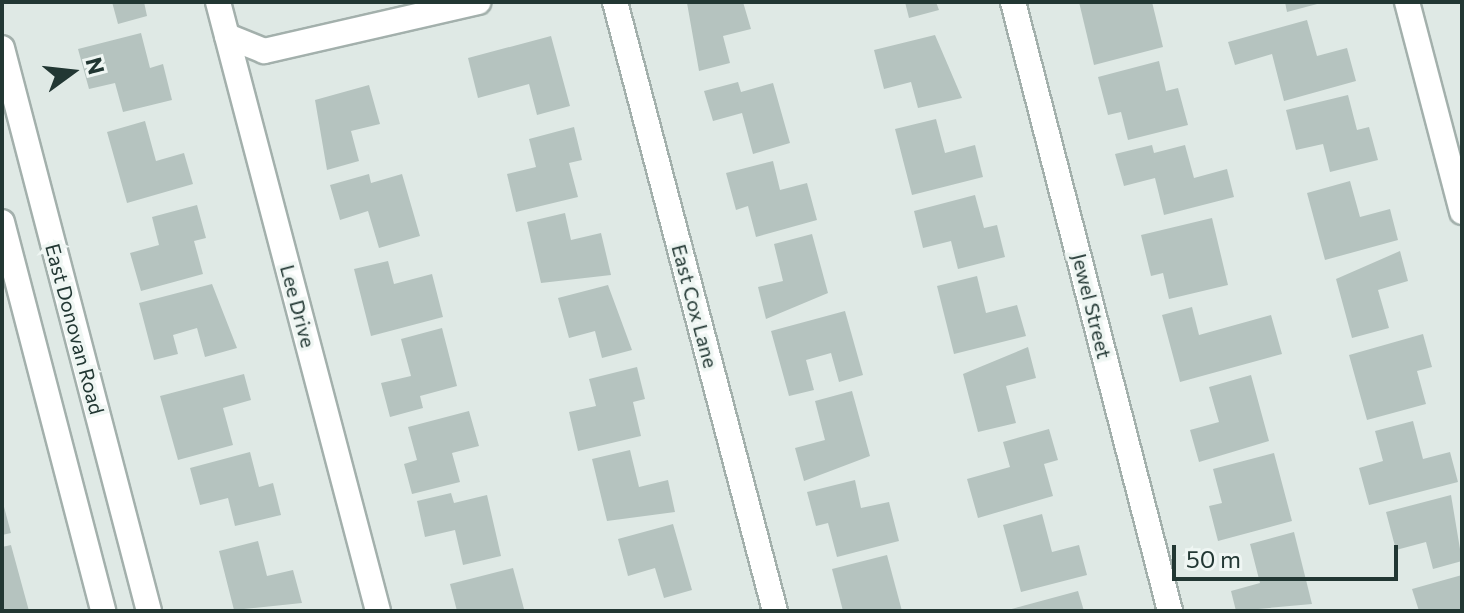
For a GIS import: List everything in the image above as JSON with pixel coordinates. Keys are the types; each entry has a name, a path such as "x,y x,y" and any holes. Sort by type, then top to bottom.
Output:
{"street":[{"name":"Lee Drive","path":"218,2 378,611"},
{"path":"227,36 264,51 478,2"},
{"name":"East Cox Lane","path":"615,2 775,611"},
{"name":"Jewel Street","path":"1013,2 1170,611"},
{"path":"1407,2 1462,212"},
{"name":"East Donovan Road","path":"2,48 149,611"},
{"path":"2,222 103,611"}],"building":[{"path":"112,2 144,2 147,16 118,24"},
{"path":"743,2 751,29 723,36 730,63 699,71 687,3"},
{"path":"905,2 936,2 939,10 909,18"},
{"path":"1079,2 1152,2 1163,47 1094,65"},
{"path":"1285,2 1321,2 1321,3 1287,12"},
{"path":"1307,20 1317,56 1347,48 1356,81 1284,101 1272,54 1235,65 1228,42"},
{"path":"141,33 150,68 163,64 172,100 123,112 115,83 89,89 78,49"},
{"path":"935,35 962,98 918,108 911,82 884,89 874,50"},
{"path":"551,36 570,106 537,115 529,84 478,98 468,58"},
{"path":"1159,61 1166,91 1178,88 1188,125 1128,140 1121,112 1108,115 1098,77"},
{"path":"738,82 741,92 773,83 790,143 753,154 742,113 713,121 704,91"},
{"path":"369,85 380,124 351,131 359,161 327,170 315,100"},
{"path":"1348,95 1357,130 1369,127 1378,160 1330,172 1323,144 1296,150 1286,110"},
{"path":"936,119 945,153 975,145 983,177 912,195 895,129"},
{"path":"145,121 156,161 184,153 193,184 127,203 107,132"},
{"path":"574,127 582,160 569,163 578,197 516,212 507,174 536,167 529,139"},
{"path":"1152,145 1154,153 1185,145 1194,178 1227,169 1234,197 1164,215 1155,178 1124,186 1115,154"},
{"path":"773,161 780,190 807,183 817,220 756,237 748,206 736,210 726,173"},
{"path":"369,174 371,183 402,174 420,236 379,248 368,211 340,220 330,185"},
{"path":"1350,181 1360,217 1390,209 1398,240 1325,260 1307,193"},
{"path":"975,195 984,228 997,225 1005,257 958,269 951,241 923,248 914,211"},
{"path":"197,205 206,238 194,241 203,274 141,291 130,253 159,245 152,217"},
{"path":"565,213 571,240 601,233 611,275 541,283 527,222"},
{"path":"1212,218 1228,285 1169,299 1163,273 1151,276 1141,235"},
{"path":"812,234 828,293 766,319 758,287 783,281 774,244"},
{"path":"1400,251 1408,281 1378,290 1389,328 1352,338 1336,279"},
{"path":"388,261 394,284 432,274 443,317 371,336 354,269"},
{"path":"977,276 986,313 1017,305 1026,336 954,354 937,286"},
{"path":"212,284 237,348 205,357 197,328 173,335 178,354 154,360 139,303"},
{"path":"608,285 632,350 602,358 595,331 569,338 558,298"},
{"path":"1192,307 1199,335 1271,315 1282,354 1180,382 1162,315"},
{"path":"845,311 863,375 839,382 831,353 806,360 814,390 789,396 771,331"},
{"path":"442,328 457,386 420,396 423,408 390,417 381,383 411,376 401,339"},
{"path":"1423,334 1432,367 1417,371 1426,404 1367,420 1349,355"},
{"path":"1028,347 1036,378 1006,386 1016,423 978,432 963,374"},
{"path":"637,367 645,399 633,402 641,436 578,451 569,412 596,406 589,379"},
{"path":"244,374 251,400 223,408 233,445 178,460 160,396"},
{"path":"1251,375 1269,441 1199,462 1190,430 1219,422 1209,387"},
{"path":"852,391 870,456 804,481 795,448 825,440 815,401"},
{"path":"469,411 479,446 452,453 460,482 412,494 404,464 417,460 408,427"},
{"path":"1413,421 1423,459 1450,452 1458,482 1369,505 1359,468 1383,461 1375,431"},
{"path":"1049,429 1058,460 1044,464 1053,496 978,518 967,479 1010,467 1003,442"},
{"path":"630,450 639,487 668,480 675,512 607,521 592,459"},
{"path":"250,452 259,487 273,483 281,515 235,526 228,498 200,505 190,468"},
{"path":"1274,453 1292,521 1218,541 1209,506 1222,503 1213,469"},
{"path":"855,480 861,508 889,502 899,541 837,557 828,523 816,526 807,492"},
{"path":"451,493 454,503 487,495 501,556 463,565 455,530 425,537 417,501"},
{"path":"1451,495 1462,561 1433,569 1426,542 1396,550 1386,512"},
{"path":"2,504 11,533 2,535"},
{"path":"1042,514 1052,552 1079,545 1087,575 1021,592 1003,525"},
{"path":"673,524 692,590 664,598 655,568 628,576 618,539"},
{"path":"1294,532 1312,604 1236,611 1231,591 1260,583 1250,544"},
{"path":"258,541 267,576 293,570 302,603 234,610 219,551"},
{"path":"11,545 29,611 2,611 2,547"},
{"path":"887,555 902,611 843,611 832,569"},
{"path":"513,568 524,609 457,611 450,584"},
{"path":"1462,575 1462,611 1419,611 1412,589"},
{"path":"1078,591 1084,611 1008,611 1008,610"}]}
